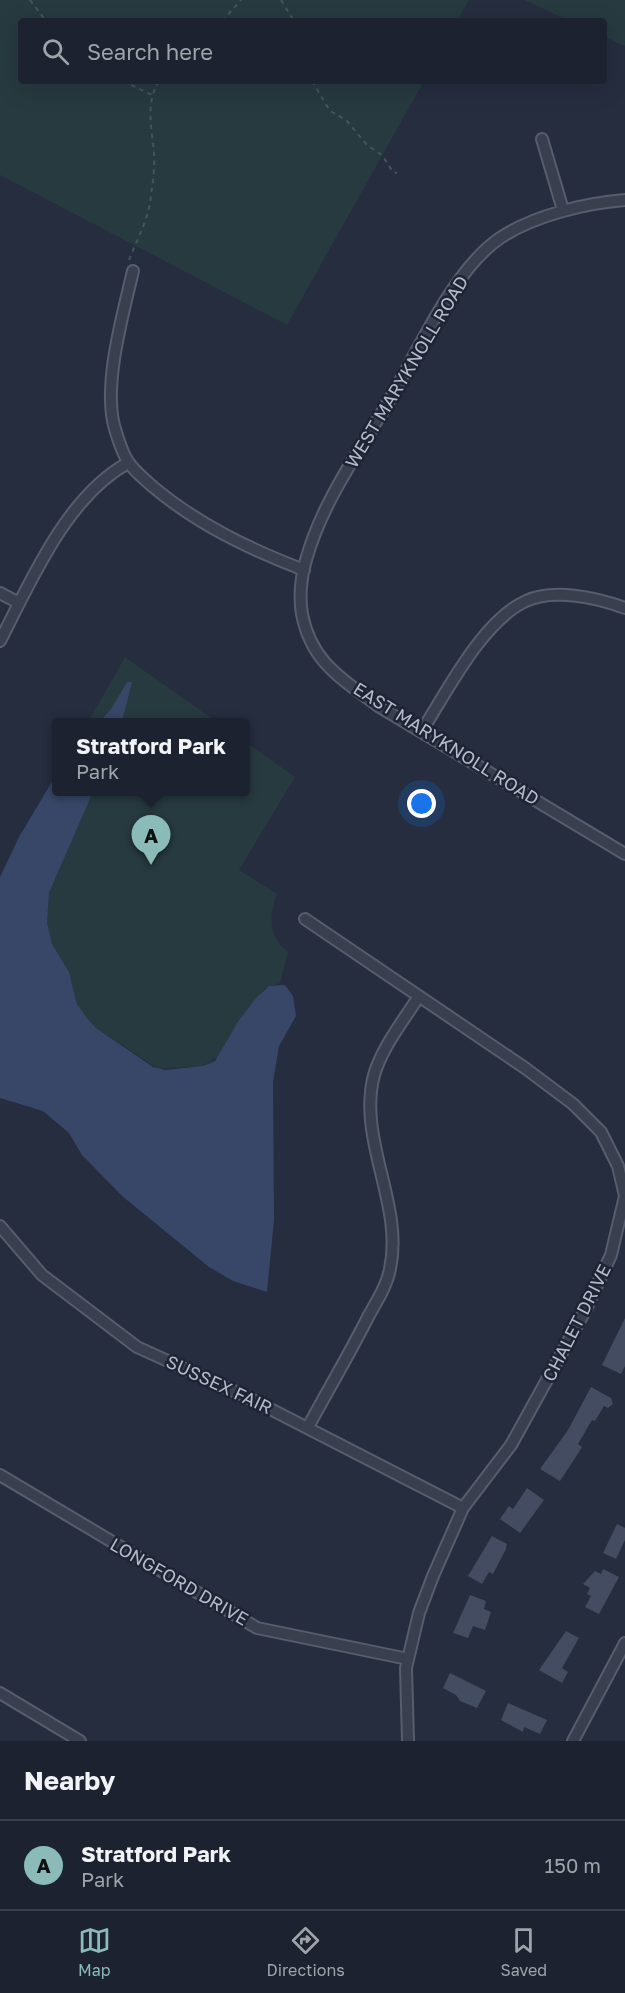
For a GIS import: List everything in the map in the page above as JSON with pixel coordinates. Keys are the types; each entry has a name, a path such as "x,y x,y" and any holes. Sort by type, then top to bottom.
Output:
{"street":[{"path":"542,139 563,210"},
{"name":"WEST MARYKNOLL ROAD","path":"304,570 325,511 457,283 500,238 563,210 625,200"},
{"path":"133,271 117,341 111,393 114,428 128,463 172,503 206,524 255,552 304,570"},
{"path":"0,641 47,554 81,503 114,471 128,463"},
{"name":"EAST MARYKNOLL ROAD","path":"304,570 302,614 311,643 320,660 378,705 625,854"},
{"path":"0,593 19,603"},
{"path":"421,732 495,624 526,601 543,596 583,598 625,608"},
{"name":"CHALET DRIVE","path":"305,919 525,1068 573,1104 601,1132 618,1166 625,1196 611,1255 551,1376 511,1445 463,1508 419,1612 408,1659 408,1741"},
{"path":"308,1427 356,1342 390,1271 393,1246 390,1200 374,1132 372,1107 374,1075 385,1051 419,996"},
{"name":"SUSSEX FAIR","path":"0,1226 42,1275 137,1347 308,1427 463,1508"},
{"name":"LONGFORD DRIVE","path":"0,1475 257,1628 408,1659"},
{"path":"573,1741 625,1643"},
{"path":"0,1693 80,1741"}],"path":[{"path":"30,0 44,18"},
{"path":"225,18 241,0"},
{"path":"281,0 292,18"},
{"path":"129,84 152,95"},
{"path":"133,271 128,260 145,223 151,197 154,153 150,136 152,95 158,84"},
{"path":"314,84 330,111 346,120 367,145 382,155 388,166 397,172"}],"shaded area":[{"path":"0,0 469,0 459,18 18,18 18,84 422,84 287,325 0,175"},
{"path":"524,0 625,0 625,46 607,38 607,18 563,18"},
{"path":"125,657 211,718 123,718 132,682 127,682 111,709 103,718 90,718"},
{"path":"250,745 295,777 239,870 277,894 272,910 272,926 277,940 288,952 280,983 265,988 239,1020 221,1055 203,1066 158,1069 96,1028 78,1007 69,972 52,944 47,923 49,893 91,796 250,796"}],"water":[{"path":"127,682 132,682 123,718 103,718 111,709"},
{"path":"52,782 52,796 91,796 49,893 47,923 52,944 69,972 77,1004 87,1018 96,1028 153,1067 165,1070 203,1066 215,1061 239,1020 269,986 285,985 293,996 296,1016 279,1046 273,1082 274,1220 267,1292 233,1281 209,1267 122,1196 82,1155 69,1133 43,1111 0,1098 0,877 19,837"}],"building":[{"path":"625,1318 625,1366 621,1374 602,1365"},
{"path":"591,1387 611,1398 613,1404 608,1408 604,1406 595,1421 592,1420 578,1444 582,1447 560,1481 540,1469 568,1430"},
{"path":"527,1488 544,1500 520,1533 500,1519 509,1506 513,1509"},
{"path":"617,1524 625,1528 625,1540 616,1559 603,1553"},
{"path":"492,1536 507,1544 506,1549 493,1574 489,1572 482,1584 468,1576"},
{"path":"603,1569 619,1577 599,1614 585,1607 591,1596 587,1594 590,1588 583,1584 595,1571 601,1574"},
{"path":"470,1595 486,1601 484,1609 491,1612 485,1630 473,1626 468,1638 453,1633"},
{"path":"566,1631 579,1638 562,1668 568,1672 562,1683 539,1670"},
{"path":"450,1673 486,1691 477,1708 460,1701 456,1695 443,1688"},
{"path":"508,1703 547,1720 540,1734 524,1727 523,1732 501,1720"}],"place":[{"name":"Stratford Park","path":"151,865"}]}
